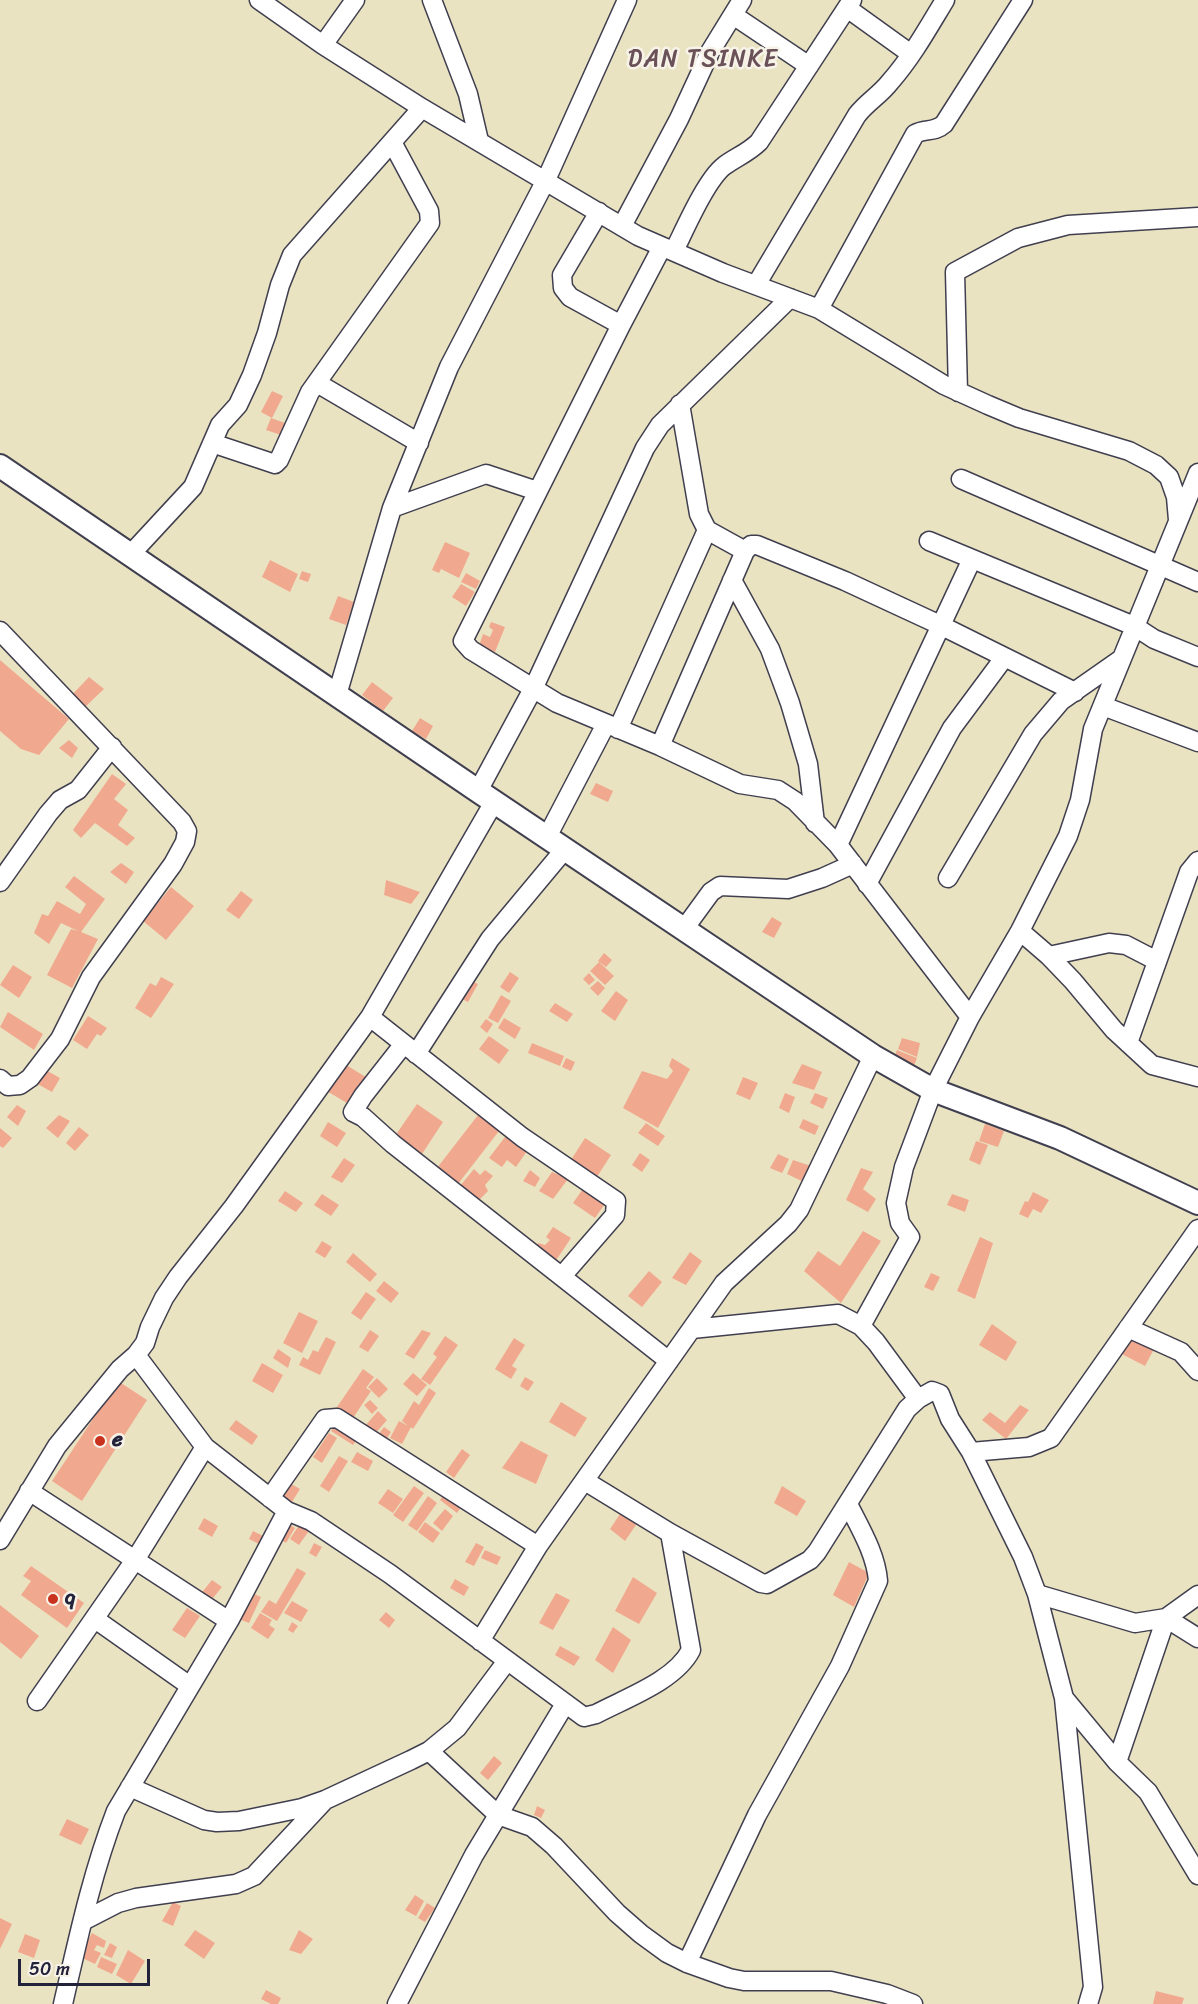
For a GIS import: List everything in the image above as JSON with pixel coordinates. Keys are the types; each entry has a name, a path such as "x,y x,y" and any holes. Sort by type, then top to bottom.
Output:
{"street":[{"path":"259,0 323,45 422,108 622,226 668,249 819,309 958,392 1019,418 1129,451 1156,465 1169,477 1176,497 1178,520"},
{"path":"323,45 355,0"},
{"path":"432,0 468,94 479,141"},
{"path":"337,695 392,508 449,367 546,180 627,0"},
{"path":"756,285 857,115 866,103 890,83 945,0"},
{"path":"819,309 915,134 924,130 933,131 944,124 1023,0"},
{"path":"911,54 850,4 759,142 748,153 724,166 713,178 621,325 463,640 471,650 557,703 740,784 778,790 795,801 838,845 970,1017"},
{"path":"622,226 679,119 710,52 738,8 809,66"},
{"path":"126,552 193,487 220,425 238,405 252,375 267,333 280,285 292,255 422,108"},
{"path":"212,443 275,464 279,460 304,402 316,383 430,223 429,211 392,142"},
{"path":"599,212 562,275 563,288 570,297 621,325"},
{"path":"958,392 956,272 1018,238 1068,225 1198,218"},
{"path":"0,1540 29,1491 74,1424 145,1343 164,1298 178,1277 234,1206 370,1017 486,796 645,448 660,424 790,298"},
{"path":"316,383 419,443"},
{"path":"681,404 699,514 707,530 745,551"},
{"path":"0,466 873,1056 933,1090 1060,1138 1198,1203"},
{"path":"861,1326 910,1237 900,1223 896,1203 904,1167 933,1090 970,1017 1020,931 1068,836 1080,800 1093,729 1159,564 1178,520 1193,494 1198,472"},
{"path":"392,508 486,474 537,491"},
{"path":"962,479 1198,582"},
{"path":"669,1361 393,1144 363,1117 353,1112 363,1096 410,1049 556,843 707,530"},
{"path":"929,541 1134,626 1154,639 1198,657"},
{"path":"660,747 745,551 751,545 757,544 844,581 1075,692"},
{"path":"838,845 972,559"},
{"path":"732,580 770,649 792,711 808,764 815,823"},
{"path":"0,631 183,822 187,831 186,842 173,864 92,977 60,1040 30,1078 20,1085 8,1086 0,1079"},
{"path":"867,884 952,728 1004,658"},
{"path":"948,878 1033,734 1061,701 1121,659"},
{"path":"1103,706 1198,742"},
{"path":"0,882 48,814 60,800 78,790 112,747"},
{"path":"1128,1043 1189,872 1198,861"},
{"path":"684,929 711,892 720,886 788,889 822,878 853,864"},
{"path":"1020,931 1049,956 1128,1043 1152,1065 1198,1077"},
{"path":"1049,956 1109,943 1126,945 1157,961"},
{"path":"370,1017 522,1137 616,1201 615,1215 562,1276"},
{"path":"480,1641 538,1546 724,1283 788,1224 799,1210 873,1056"},
{"path":"970,1452 1029,1447 1051,1438 1198,1229"},
{"path":"692,1329 838,1314 861,1326 876,1342 918,1399"},
{"path":"1128,1328 1181,1352 1198,1369"},
{"path":"136,1355 205,1448 287,1511 311,1521 390,1574 584,1717 589,1717 669,1675 685,1661 691,1650 670,1533"},
{"path":"585,1481 670,1533 766,1584 810,1560 907,1409 932,1391 940,1394 950,1419 970,1452 1023,1557 1037,1594 1064,1698 1094,1987 1088,2004"},
{"path":"270,1498 325,1419 338,1419 538,1546"},
{"path":"37,1701 135,1560 205,1448"},
{"path":"29,1491 229,1621"},
{"path":"687,1963 757,1815 840,1666 878,1581 872,1554 848,1504"},
{"path":"63,2004 83,1921 107,1834 116,1811 229,1621 287,1511"},
{"path":"1037,1594 1135,1623 1166,1618 1198,1595"},
{"path":"1166,1618 1198,1638"},
{"path":"1117,1762 1166,1618"},
{"path":"95,1619 190,1686"},
{"path":"130,1787 204,1820 217,1822 239,1821 302,1808 325,1800 429,1751 458,1728 507,1661"},
{"path":"1064,1698 1117,1762 1148,1792 1198,1875"},
{"path":"397,2004 474,1855 565,1704"},
{"path":"429,1751 498,1815 532,1827 554,1846 617,1913 667,1953 729,1978 744,1981 831,1981 887,1994 913,2004"},
{"path":"83,1921 118,1903 136,1898 236,1884 254,1876 325,1800"}],"building":[{"path":"272,391 283,396 272,418 261,412"},
{"path":"271,418 285,423 281,435 266,430"},
{"path":"445,542 470,553 459,578 441,569 439,573 432,570"},
{"path":"270,560 298,574 290,592 262,577"},
{"path":"302,571 311,574 308,582 299,579"},
{"path":"466,573 480,581 476,589 461,582"},
{"path":"461,584 475,592 466,606 452,597"},
{"path":"338,596 354,602 346,625 329,619"},
{"path":"491,622 505,627 495,652 479,646 483,634 490,637 493,630 489,627"},
{"path":"0,660 69,719 39,755 21,749 0,731"},
{"path":"89,677 104,689 84,708 69,698"},
{"path":"372,682 393,698 383,711 362,695"},
{"path":"420,718 433,726 426,739 412,731"},
{"path":"69,740 78,748 72,758 59,748"},
{"path":"112,774 126,784 114,799 128,810 118,825 135,838 127,846 95,823 81,838 73,830"},
{"path":"596,783 613,791 608,802 590,794"},
{"path":"121,863 134,872 126,884 110,872"},
{"path":"74,876 105,899 81,932 98,939 72,988 47,975 71,929 78,931 61,923 49,944 34,933 42,914 48,916 57,901 80,914 86,904 65,887"},
{"path":"386,880 420,892 411,904 384,895"},
{"path":"171,887 194,906 166,940 143,921"},
{"path":"241,891 253,900 239,919 226,910"},
{"path":"772,917 782,923 774,938 762,932"},
{"path":"604,953 612,960 606,967 598,961"},
{"path":"599,962 614,976 605,985 590,971"},
{"path":"13,965 32,977 19,998 0,985"},
{"path":"510,972 519,978 509,993 500,987"},
{"path":"589,973 595,980 589,985 583,979"},
{"path":"161,977 174,984 151,1018 135,1008 150,983 156,986"},
{"path":"467,979 478,984 468,1002 458,997"},
{"path":"598,981 605,988 598,996 590,988"},
{"path":"616,991 628,1000 615,1021 601,1011"},
{"path":"501,995 511,1001 498,1023 488,1018"},
{"path":"555,1003 573,1014 567,1022 549,1011"},
{"path":"8,1012 43,1034 34,1050 0,1027"},
{"path":"88,1016 107,1028 101,1036 97,1034 87,1049 73,1040"},
{"path":"504,1018 521,1028 515,1039 498,1028"},
{"path":"486,1019 493,1024 487,1033 480,1027"},
{"path":"489,1036 509,1050 499,1064 479,1049"},
{"path":"902,1038 920,1043 917,1057 898,1049"},
{"path":"532,1043 564,1056 560,1066 528,1053"},
{"path":"897,1050 917,1058 913,1068 893,1060"},
{"path":"566,1058 575,1062 571,1071 562,1067"},
{"path":"672,1058 690,1069 658,1128 623,1108 642,1071 667,1079 673,1071 669,1066"},
{"path":"343,1063 369,1079 352,1106 325,1090"},
{"path":"802,1064 822,1072 814,1090 792,1083"},
{"path":"42,1068 60,1078 52,1092 34,1082"},
{"path":"743,1077 758,1083 750,1100 736,1094"},
{"path":"785,1093 795,1097 789,1113 779,1108"},
{"path":"815,1093 828,1098 823,1109 810,1103"},
{"path":"417,1104 443,1122 422,1154 395,1136"},
{"path":"17,1105 26,1111 18,1126 7,1117"},
{"path":"59,1115 70,1121 58,1138 46,1128"},
{"path":"478,1115 499,1131 458,1184 437,1168"},
{"path":"803,1119 819,1126 815,1135 799,1128"},
{"path":"328,1122 346,1133 337,1147 320,1136"},
{"path":"646,1123 665,1136 658,1146 638,1133"},
{"path":"985,1124 1004,1131 998,1147 979,1141"},
{"path":"79,1127 89,1135 75,1151 66,1143"},
{"path":"0,1128 12,1138 3,1148 0,1146"},
{"path":"508,1133 529,1148 516,1167 507,1160 502,1167 489,1158"},
{"path":"585,1138 611,1155 595,1180 569,1163"},
{"path":"976,1141 988,1145 980,1165 969,1160"},
{"path":"640,1153 650,1160 642,1172 632,1165"},
{"path":"778,1154 789,1159 782,1173 770,1168"},
{"path":"344,1158 355,1165 342,1183 331,1177"},
{"path":"793,1160 811,1166 804,1182 787,1174"},
{"path":"861,1168 873,1172 863,1189 876,1199 868,1212 846,1200"},
{"path":"474,1169 480,1175 485,1170 493,1176 485,1185 488,1191 478,1201 460,1186"},
{"path":"530,1170 540,1178 535,1187 523,1181"},
{"path":"552,1172 568,1179 553,1199 539,1191"},
{"path":"585,1186 607,1201 595,1218 573,1203"},
{"path":"285,1191 303,1203 296,1212 278,1201"},
{"path":"1033,1192 1049,1200 1041,1213 1033,1209 1028,1218 1019,1214 1025,1201 1028,1202"},
{"path":"322,1194 339,1205 331,1216 314,1205"},
{"path":"952,1194 969,1200 965,1212 947,1205"},
{"path":"553,1227 571,1238 555,1262 536,1248 538,1243 545,1245 550,1240 546,1237"},
{"path":"863,1231 881,1241 841,1303 804,1271 818,1251 840,1266"},
{"path":"980,1237 993,1243 975,1299 957,1291"},
{"path":"322,1241 332,1247 325,1258 315,1252"},
{"path":"690,1252 702,1261 686,1285 672,1278"},
{"path":"353,1253 377,1274 370,1282 346,1262"},
{"path":"649,1271 662,1282 642,1307 628,1296"},
{"path":"931,1273 940,1277 933,1291 924,1287"},
{"path":"384,1281 399,1293 391,1303 376,1291"},
{"path":"366,1292 376,1299 361,1320 351,1313"},
{"path":"299,1312 318,1321 302,1353 283,1343"},
{"path":"992,1324 1017,1342 1006,1361 979,1345"},
{"path":"370,1330 379,1336 368,1352 359,1347"},
{"path":"422,1330 431,1333 414,1359 405,1354"},
{"path":"1127,1334 1154,1349 1145,1366 1116,1351"},
{"path":"445,1336 458,1345 430,1385 421,1379 437,1357 433,1354"},
{"path":"326,1337 336,1342 320,1375 299,1365 303,1357 308,1360 313,1350 318,1352"},
{"path":"514,1338 525,1345 512,1366 517,1369 511,1379 495,1369"},
{"path":"278,1349 291,1358 288,1368 273,1358"},
{"path":"262,1363 283,1375 273,1393 252,1381"},
{"path":"363,1369 374,1377 366,1388 371,1391 351,1421 335,1410"},
{"path":"413,1373 427,1385 417,1396 403,1384"},
{"path":"525,1377 534,1382 528,1391 520,1386"},
{"path":"377,1378 388,1389 379,1398 368,1387"},
{"name":"e","path":"118,1381 147,1400 82,1501 52,1481"},
{"path":"429,1388 436,1393 413,1429 411,1427 402,1444 390,1438 399,1421 408,1426 402,1421 414,1401 419,1405"},
{"path":"370,1400 378,1408 372,1414 364,1405"},
{"path":"561,1402 587,1418 575,1437 549,1422"},
{"path":"1020,1405 1029,1410 1006,1439 982,1420 990,1412 1005,1423"},
{"path":"378,1411 387,1420 374,1435 365,1426"},
{"path":"236,1420 258,1436 252,1445 229,1429"},
{"path":"337,1423 359,1436 353,1445 331,1431"},
{"path":"384,1427 391,1432 386,1440 378,1435"},
{"path":"329,1433 337,1438 322,1463 313,1457"},
{"path":"521,1441 548,1455 536,1484 502,1468"},
{"path":"462,1449 470,1455 454,1478 446,1472"},
{"path":"357,1452 373,1461 368,1471 351,1462"},
{"path":"339,1456 348,1461 329,1492 320,1486"},
{"path":"288,1482 300,1489 290,1505 278,1499"},
{"path":"414,1486 424,1493 403,1522 393,1515"},
{"path":"782,1486 806,1501 797,1516 774,1503"},
{"path":"388,1489 403,1499 393,1513 378,1503"},
{"path":"446,1491 464,1503 457,1513 440,1500"},
{"path":"428,1496 437,1503 417,1531 408,1525"},
{"path":"624,1508 640,1519 625,1541 610,1529"},
{"path":"445,1509 453,1516 442,1531 433,1523"},
{"path":"204,1518 218,1526 212,1537 198,1529"},
{"path":"286,1522 295,1528 286,1543 277,1537"},
{"path":"301,1522 311,1528 299,1545 290,1539"},
{"path":"425,1522 440,1533 433,1543 418,1532"},
{"path":"253,1531 263,1536 259,1544 249,1539"},
{"path":"314,1543 322,1547 316,1557 309,1553"},
{"path":"476,1543 484,1547 474,1566 465,1562"},
{"path":"485,1550 501,1557 497,1565 481,1558"},
{"path":"849,1562 869,1573 854,1607 833,1595"},
{"name":"q","path":"31,1566 84,1603 67,1628 21,1595 31,1581 23,1576"},
{"path":"297,1568 306,1573 277,1621 261,1612 269,1600 276,1604"},
{"path":"633,1577 657,1593 639,1624 615,1611"},
{"path":"455,1579 469,1587 464,1596 450,1588"},
{"path":"212,1580 222,1587 209,1603 199,1596"},
{"path":"252,1593 261,1597 249,1623 239,1619"},
{"path":"556,1593 570,1600 553,1630 539,1623"},
{"path":"292,1601 308,1610 301,1622 284,1613"},
{"path":"0,1605 39,1636 21,1659 0,1642"},
{"path":"187,1608 200,1616 185,1638 172,1630"},
{"path":"386,1612 395,1620 389,1628 379,1620"},
{"path":"260,1613 272,1620 269,1625 275,1629 268,1639 251,1628"},
{"path":"292,1622 298,1626 293,1633 288,1630"},
{"path":"613,1627 631,1640 613,1673 595,1660"},
{"path":"560,1646 580,1657 574,1666 555,1655"},
{"path":"494,1756 502,1763 488,1780 480,1773"},
{"path":"537,1806 545,1810 541,1818 534,1815"},
{"path":"67,1819 89,1829 81,1845 59,1835"},
{"path":"415,1895 424,1901 416,1916 405,1910"},
{"path":"173,1902 181,1906 173,1926 162,1921"},
{"path":"427,1903 435,1908 425,1922 418,1918"},
{"path":"0,1918 12,1924 0,1949"},
{"path":"195,1930 215,1943 204,1959 184,1945"},
{"path":"299,1930 313,1939 301,1954 289,1950"},
{"path":"92,1933 106,1941 104,1948 97,1945 94,1950 101,1953 95,1964 80,1957"},
{"path":"25,1934 40,1940 34,1958 18,1952"},
{"path":"110,1943 117,1947 112,1958 104,1955"},
{"path":"128,1950 145,1961 131,1984 116,1975"},
{"path":"101,1957 117,1964 112,1974 97,1967"},
{"path":"266,1990 281,1998 278,2004 271,2004 261,1999"},
{"path":"1156,1991 1184,1998 1182,2004 1153,2004"}],"place":[{"name":"e","path":"100,1441"},
{"name":"q","path":"53,1599"}],"district":[{"name":"DAN TSINKE","path":"703,60"}]}
